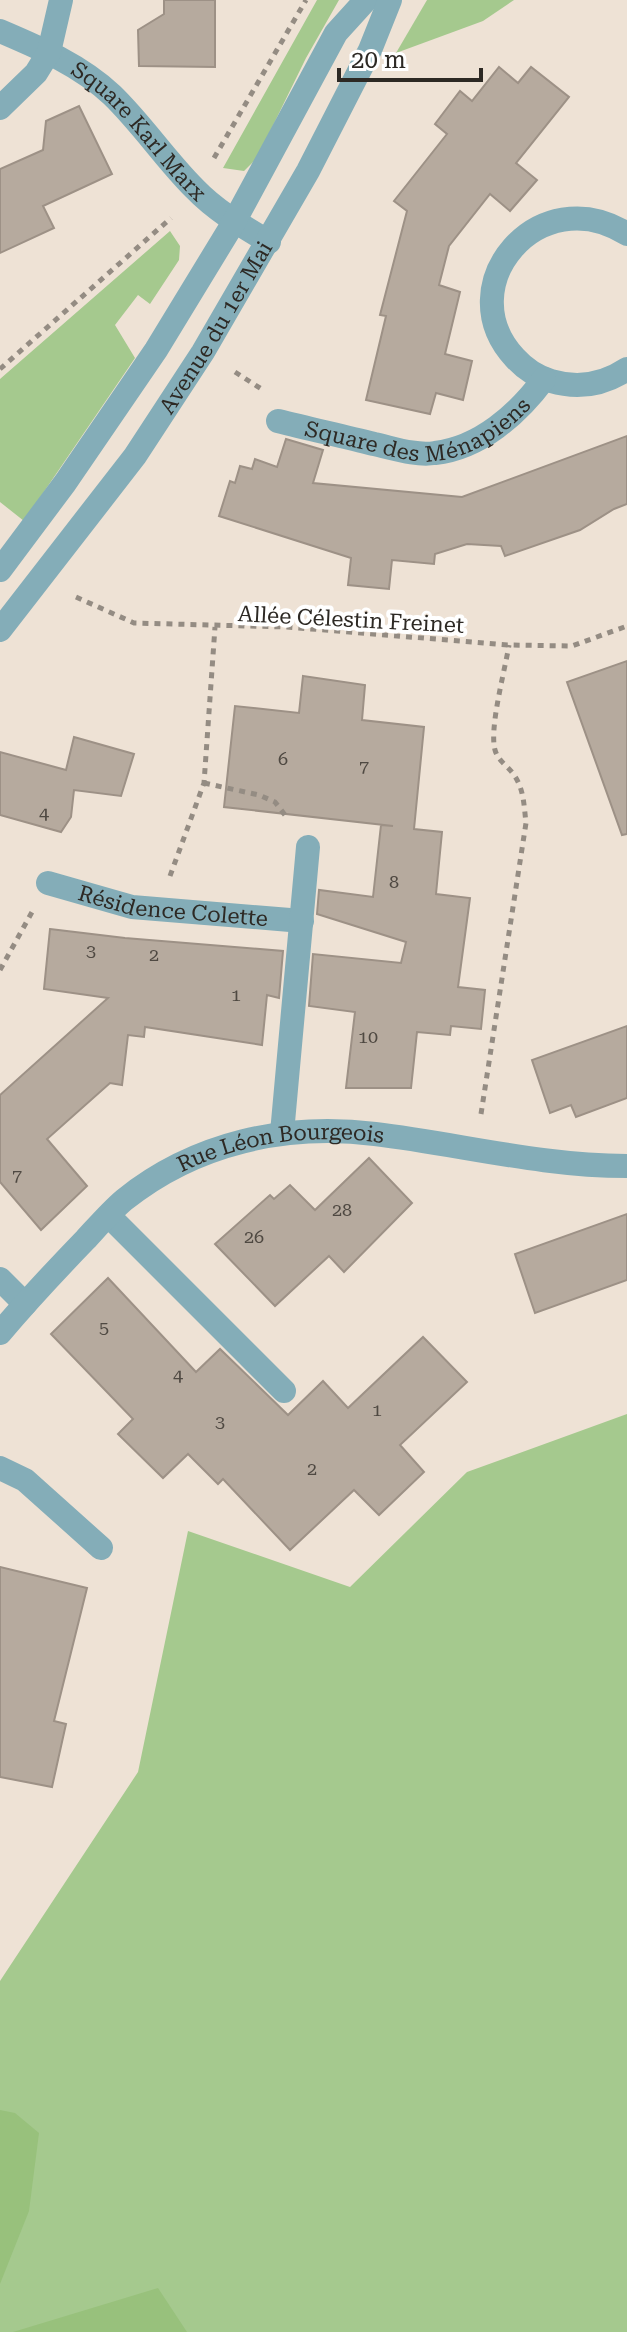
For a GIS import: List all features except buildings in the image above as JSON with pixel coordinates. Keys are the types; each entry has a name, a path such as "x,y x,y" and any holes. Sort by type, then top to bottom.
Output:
{"street":[{"path":"0,108 36,73 49,52 61,0"},
{"name":"Avenue du 1er Mai","path":"0,570 97,438 156,350 234,222 336,33 366,0"},
{"name":"Avenue du 1er Mai","path":"0,630 135,456 203,352 269,242 370,50 390,0"},
{"name":"Square Karl Marx","path":"0,31 76,67 112,94 195,190 234,222 269,242"},
{"name":"Square des Ménapiens","path":"623,227 584,218 551,222 530,231 501,265 493,298 498,331 516,360 544,379 566,385 589,385 627,369"},
{"name":"Square des Ménapiens","path":"278,421 405,451 432,454 459,448 489,432 528,401 544,379"},
{"name":"Résidence Colette","path":"282,1133 308,847"},
{"name":"Résidence Colette","path":"48,883 132,907 302,921"},
{"name":"Rue Léon Bourgeois","path":"0,1333 124,1201 207,1151 230,1143 282,1133 375,1134 559,1162 627,1166"},
{"path":"109,1216 284,1391"},
{"path":"0,1279 25,1304"},
{"path":"0,1468 25,1480 101,1548"}],"path":[{"path":"203,352 268,393 278,421"},
{"name":"Allée Célestin Freinet","path":"76,597 134,623 287,627 509,645 572,646 627,626"},
{"path":"158,910 204,783 215,627"},
{"path":"477,1150 492,1033 526,823 522,788 498,758 494,747 494,730 509,645"},
{"path":"204,783 259,795 275,802 308,847"},
{"path":"0,970 48,883"}],"green space":[{"path":"317,0 339,0 306,58 257,158 244,171 223,168"},
{"path":"427,0 514,0 483,21 396,53"},
{"path":"170,231 180,246 179,260 150,304 138,295 115,325 135,358 24,521 0,502 0,379"},
{"path":"627,1414 627,2332 0,2332 0,1981 138,1772 188,1531 350,1587 467,1472"},
{"path":"0,2110 15,2113 39,2133 29,2211 0,2284"},
{"path":"158,2288 187,2332 13,2332"}]}
